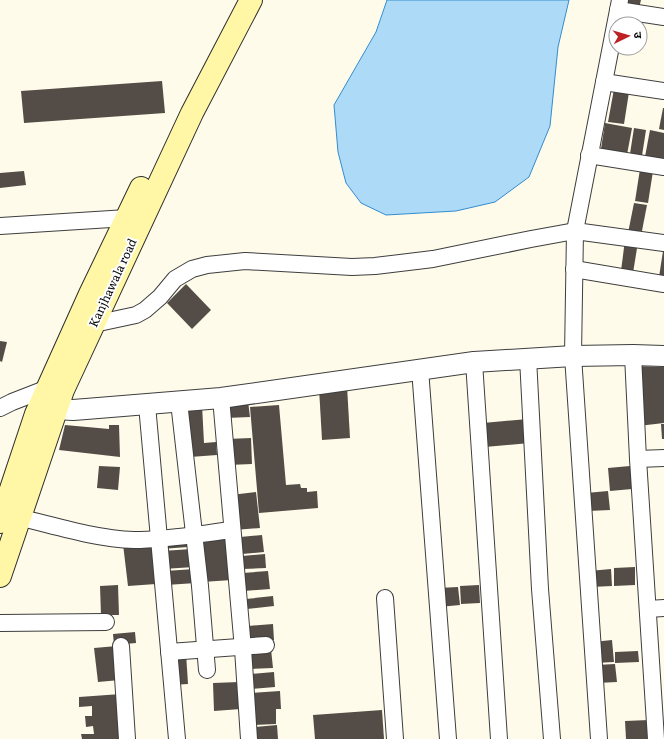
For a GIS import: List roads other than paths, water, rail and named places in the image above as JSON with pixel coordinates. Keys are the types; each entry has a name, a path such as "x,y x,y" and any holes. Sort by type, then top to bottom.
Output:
{"main road":[{"name":"Kanjhawala road","path":"6,516 94,324 180,107 235,0"},
{"name":"Kanjhawala road","path":"0,576 6,516 36,414 90,294 135,218 251,0"}],"street":[{"path":"599,739 573,356 575,231 619,5 664,17"},
{"path":"604,82 664,91"},
{"path":"589,155 664,167"},
{"path":"0,226 135,218"},
{"path":"94,324 136,315 145,310 175,279 192,269 207,265 245,261 352,267 376,266 433,259 531,238 575,231 664,243"},
{"path":"574,269 664,284"},
{"path":"633,355 638,459 656,739"},
{"path":"56,409 73,410 221,398 474,362 573,356 664,356"},
{"path":"528,358 540,589 552,739"},
{"path":"474,362 498,739"},
{"path":"420,369 448,739"},
{"path":"4,403 48,388"},
{"path":"221,398 249,739"},
{"path":"179,402 207,670"},
{"path":"147,405 177,739"},
{"path":"638,459 664,458"},
{"path":"6,516 93,535 133,540 159,539 232,530"},
{"path":"385,598 395,739"},
{"path":"648,609 664,608"},
{"path":"0,623 106,622"},
{"path":"169,652 266,645"},
{"path":"121,646 127,739"}],"water":[{"path":"387,0 569,0 558,47 550,126 529,177 495,202 456,211 386,215 361,203 346,183 338,152 334,105 376,32"}]}
